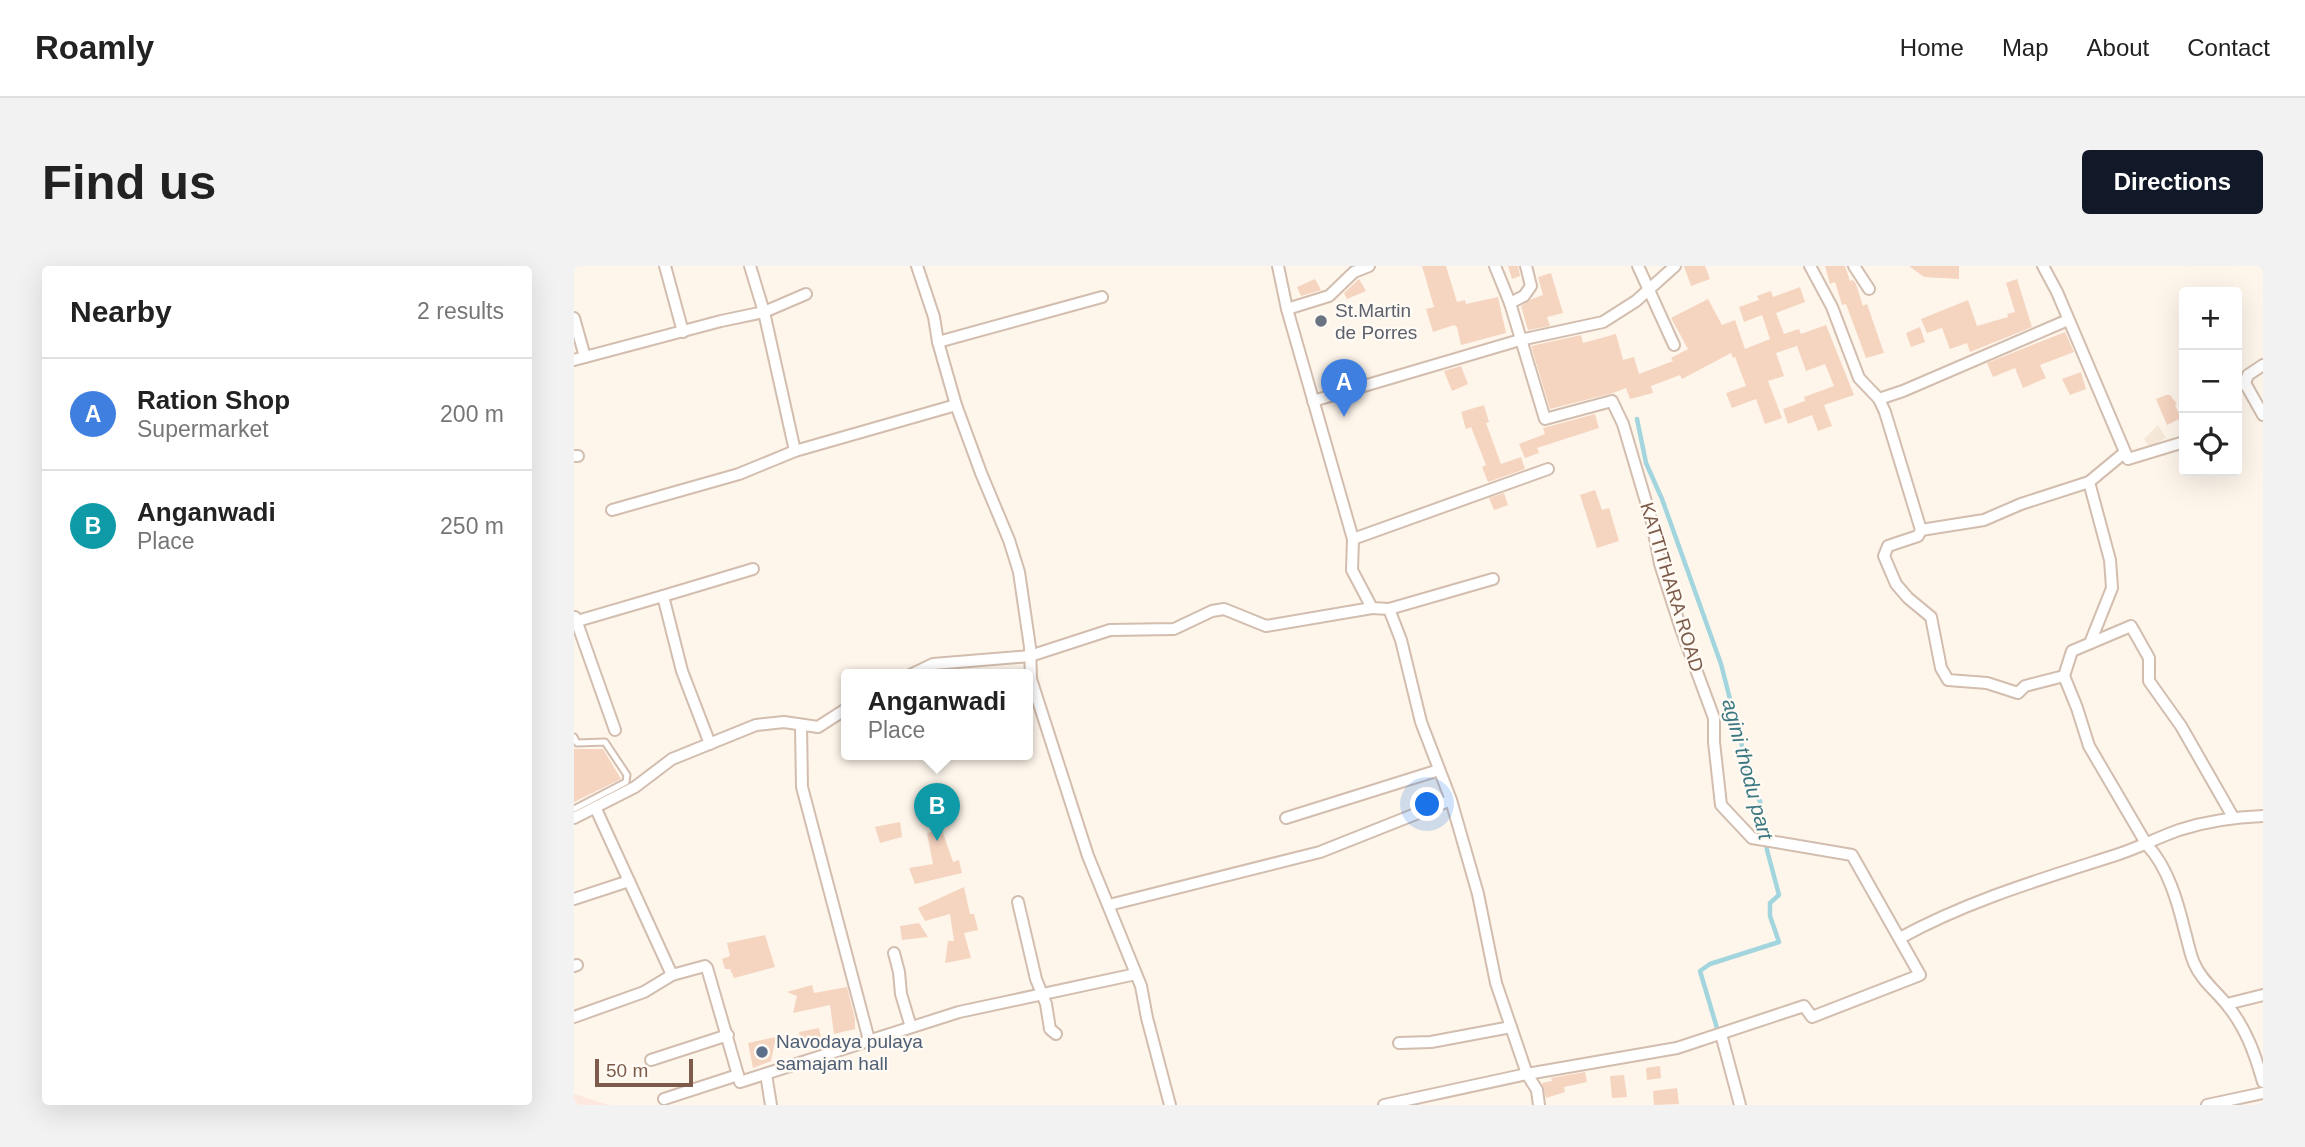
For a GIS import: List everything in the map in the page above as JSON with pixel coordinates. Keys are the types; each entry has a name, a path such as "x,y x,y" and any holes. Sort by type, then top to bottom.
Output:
{"street":[{"path":"665,266 683,331"},
{"path":"750,266 764,312 795,452"},
{"path":"917,266 934,317 938,342 956,405 1019,572 1031,669"},
{"path":"1278,266 1287,309 1353,539 1352,570 1372,608"},
{"path":"1287,309 1329,296 1354,272 1369,266"},
{"name":"KATTITHARA ROAD","path":"1495,266 1510,303 1545,419 1612,401 1623,424 1652,522 1660,564 1714,718 1721,805 1752,838 1852,855 1900,939"},
{"path":"1510,303 1524,296 1531,286 1526,266"},
{"path":"1638,266 1674,345"},
{"path":"1313,401 1520,340 1603,322 1636,301 1675,266"},
{"path":"1810,266 1832,307 1859,378 1879,399 1891,430 1921,530 1918,536 1888,546 1884,556 1896,584 1931,617 1941,668 1948,680 1987,682 2018,692 2025,686 2064,676"},
{"path":"1854,266 1869,289"},
{"path":"2043,266 2128,459 2179,444"},
{"path":"574,318 579,359 764,312 806,294"},
{"path":"938,342 1102,297"},
{"path":"1879,399 2068,320"},
{"path":"2242,383 2263,365"},
{"path":"2242,385 2263,415"},
{"path":"612,510 739,474 795,452 956,405"},
{"path":"1921,530 1984,520 2021,504 2089,482 2124,453"},
{"path":"1353,539 1548,469"},
{"path":"2089,482 2110,560 2112,588 2090,643"},
{"path":"615,730 575,619 753,569"},
{"path":"929,669 933,664 1030,656 1110,630 1174,629 1212,611 1224,609 1266,626 1372,608 1389,609 1493,579"},
{"path":"663,596 682,671 710,744"},
{"path":"1389,609 1401,640 1421,722 1451,800 1478,894 1496,983 1527,1074 1537,1090 1539,1105"},
{"path":"2233,817 2181,726 2149,681 2148,658 2131,626 2072,651 2064,676 2089,746 2147,845 2155,853 2181,915 2193,962 2203,978 2227,1004 2254,1049 2263,1082"},
{"path":"1033,685 1088,856 1136,974 1170,1105"},
{"path":"574,818 635,787 672,759 757,726 784,722 818,727 841,712"},
{"path":"801,725 802,787 869,1040"},
{"path":"1286,818 1439,770"},
{"path":"1109,905 1320,852 1451,800"},
{"path":"596,809 672,975"},
{"path":"1384,1105 1527,1074 1677,1048 1804,1006 1812,1017 1920,975 1900,939 1933,921 2014,887 2147,845 2177,831 2233,817 2263,816"},
{"path":"574,899 629,881"},
{"path":"1018,902 1041,994 1051,1028 1056,1034"},
{"path":"894,953 901,994 911,1027"},
{"path":"574,1017 644,992 672,975 706,966 712,978 740,1082 982,1006 1136,974"},
{"path":"2227,1004 2263,995"},
{"path":"1399,1043 1431,1042 1511,1027"},
{"path":"1721,1034 1740,1105"},
{"path":"652,1059 728,1035"},
{"path":"664,1099 738,1074"},
{"path":"766,1074 771,1105"},
{"path":"2207,1105 2263,1093"}],"lane":[{"path":"574,737 577,743 604,742 627,775 626,782 574,809"}],"shaded area":[{"path":"2158,425 2166,438 2149,447 2144,439"},
{"path":"574,1094 609,1105 574,1105"}],"building":[{"path":"1422,266 1446,266 1457,302 1465,300 1466,304 1498,297 1506,333 1461,345 1457,327 1454,325 1433,332 1426,309 1434,307"},
{"path":"1508,266 1518,266 1520,276 1512,279"},
{"path":"1684,266 1705,266 1710,279 1691,286"},
{"path":"1825,266 1845,266 1850,281 1853,280 1856,284 1863,306 1867,304 1884,353 1866,358 1846,304 1842,305 1835,282 1830,284"},
{"path":"1909,266 1959,266 1959,279 1924,277"},
{"path":"1551,273 1563,313 1547,317 1550,326 1528,330 1521,306 1543,295 1538,277"},
{"path":"1315,279 1321,290 1301,296 1297,287"},
{"path":"1359,279 1366,291 1347,299 1344,293"},
{"path":"2017,279 2032,327 1970,352 1967,343 1950,349 1942,328 1927,333 1921,319 1968,300 1977,326 2008,317 2007,314 2015,312 2006,283"},
{"path":"1800,287 1805,302 1776,313 1784,334 1799,329 1801,334 1826,325 1854,395 1824,405 1832,426 1818,431 1812,415 1788,424 1783,409 1805,401 1804,397 1834,386 1825,364 1806,371 1797,346 1776,353 1784,376 1768,381 1782,418 1765,424 1756,399 1732,408 1726,393 1746,386 1731,353 1682,379 1680,375 1651,386 1653,393 1630,399 1626,388 1550,409 1531,346 1581,335 1583,343 1616,334 1623,360 1634,357 1639,374 1673,361 1671,358 1688,349 1671,318 1708,299 1722,325 1735,320 1745,349 1770,339 1762,315 1744,322 1739,307 1759,300 1757,296 1771,291 1773,297"},
{"path":"1920,327 1925,342 1911,347 1906,333"},
{"path":"2065,332 2074,352 2040,365 2046,378 2023,388 2015,368 1993,377 1987,363"},
{"path":"1461,366 1468,384 1452,391 1444,371"},
{"path":"2081,372 2086,389 2070,395 2062,379"},
{"path":"2170,395 2177,404 2175,405 2179,419 2167,425 2156,399"},
{"path":"1484,405 1489,422 1486,423 1501,464 1521,457 1525,469 1488,482 1482,467 1486,465 1471,427 1466,429 1461,412"},
{"path":"1595,414 1599,428 1537,448 1539,453 1525,458 1519,444 1545,434 1543,428"},
{"path":"1595,490 1602,510 1609,508 1619,541 1597,548 1580,495"},
{"path":"1504,493 1508,505 1494,510 1489,498"},
{"path":"574,749 603,749 621,779 574,802"},
{"path":"900,822 902,837 880,843 875,827"},
{"path":"942,830 953,862 959,860 962,873 915,884 909,868 933,864 927,833"},
{"path":"964,887 970,914 974,914 978,930 964,933 971,958 945,963 948,941 954,941 950,914 925,921 918,908"},
{"path":"919,923 928,937 902,940 900,926"},
{"path":"765,935 775,967 734,978 730,969 725,969 722,959 730,956 727,943"},
{"path":"812,985 814,993 847,987 855,1029 834,1034 830,1005 793,1013 797,996 787,992"},
{"path":"819,1028 822,1042 802,1047 799,1032"},
{"name":"Navodaya pulaya samajam hall","path":"776,1037 771,1061 753,1068 748,1043"},
{"path":"1660,1066 1661,1078 1647,1080 1646,1068"},
{"path":"1585,1072 1587,1082 1564,1087 1565,1092 1546,1098 1542,1083 1552,1081 1551,1078"},
{"path":"1624,1075 1627,1097 1612,1098 1610,1076"},
{"path":"1677,1088 1679,1104 1654,1105 1653,1091"}],"waterway":[{"name":"agini thodu part","path":"1637,419 1646,463 1662,499 1721,664 1742,746 1746,779 1760,801 1767,850 1779,895 1770,903 1770,916 1779,942 1710,964 1700,971 1717,1028"}],"place":[{"name":"St.Martin de Porres","path":"1321,321"},
{"name":"Ration Shop","path":"1344,417"},
{"name":"Anganwadi","path":"937,841"},
{"name":"Navodaya pulaya samajam hall","path":"762,1052"}]}
